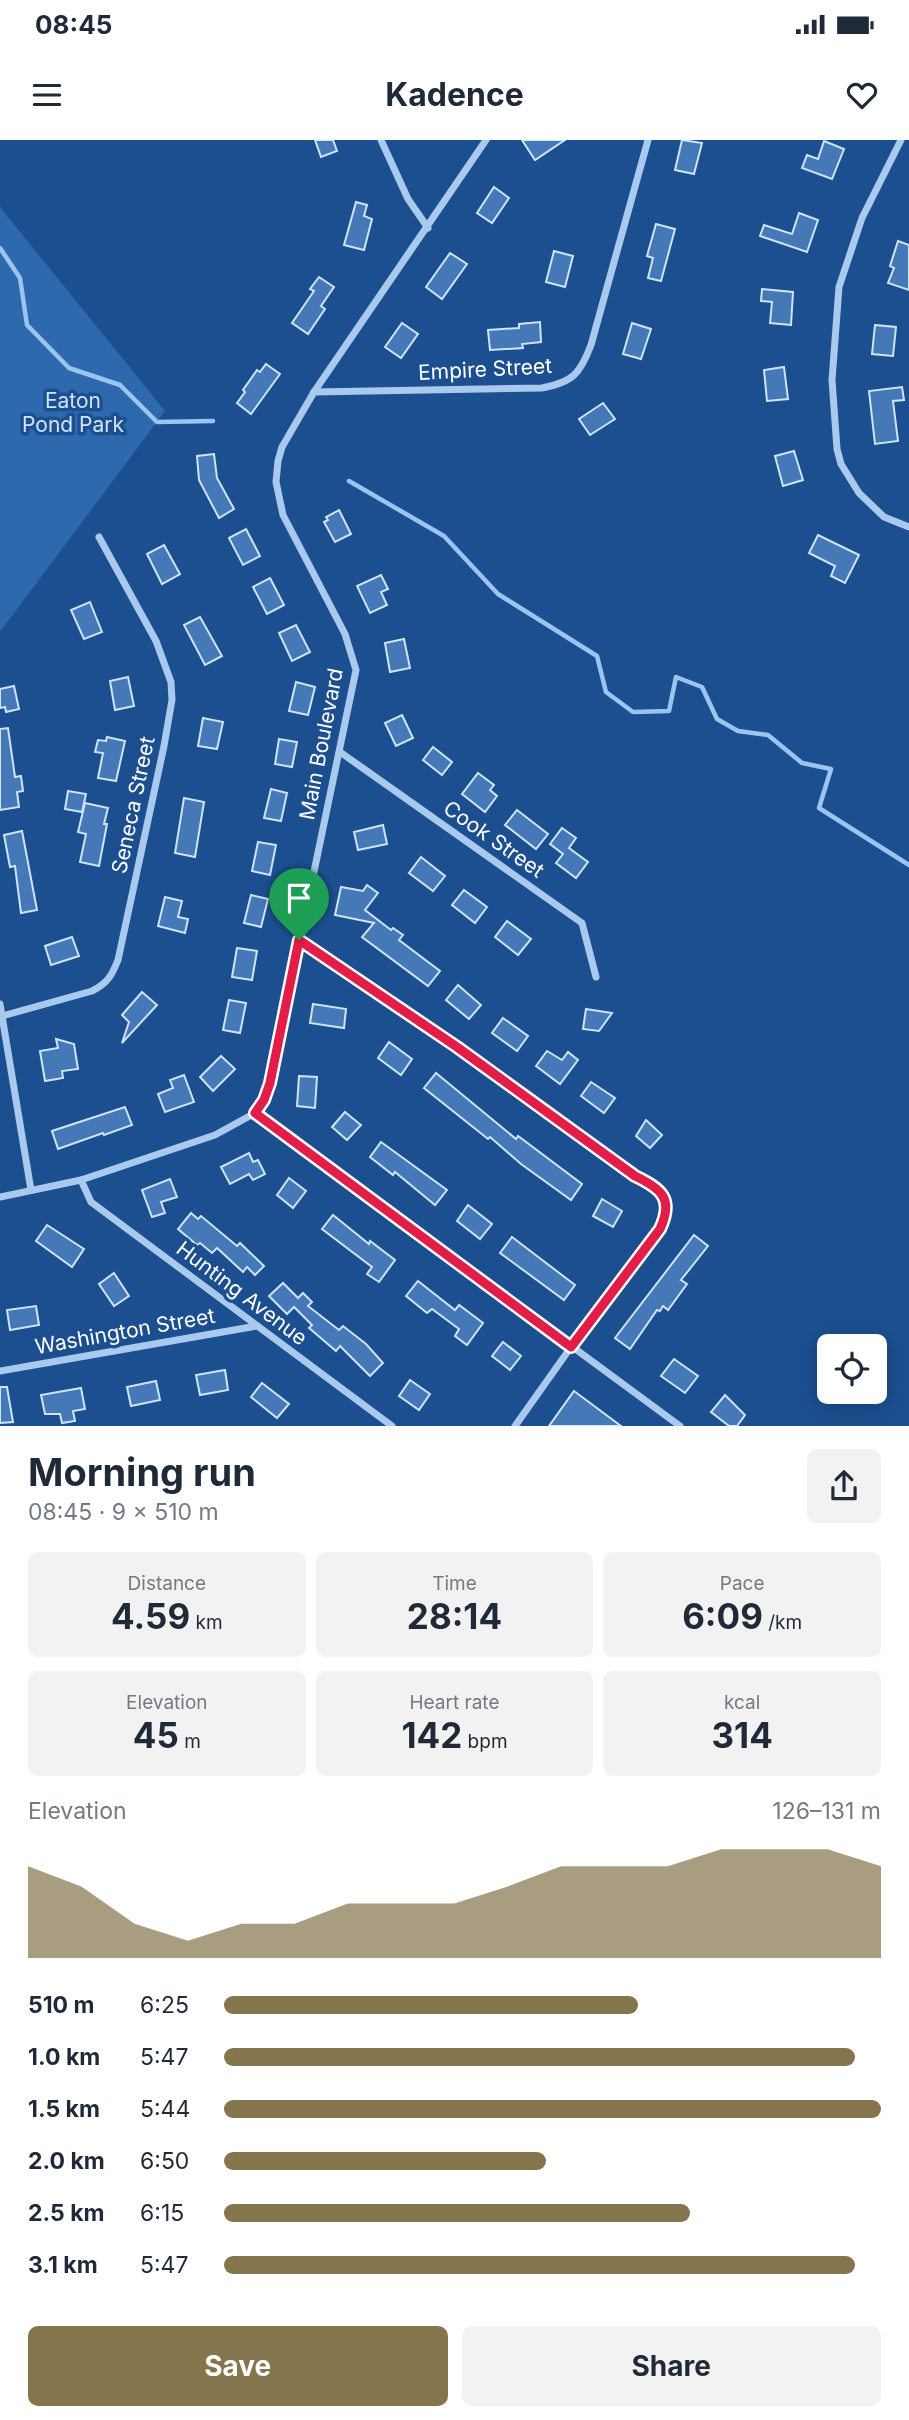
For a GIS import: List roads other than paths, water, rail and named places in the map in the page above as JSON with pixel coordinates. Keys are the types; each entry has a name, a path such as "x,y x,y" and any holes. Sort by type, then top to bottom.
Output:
{"street":[{"path":"382,140 408,199 428,228"},
{"name":"Main Boulevard","path":"255,1113 264,1100 270,1083 355,682 355,663 345,634 284,517 276,482 282,447 314,392 486,140"},
{"name":"Empire Street","path":"314,392 542,388 560,385 572,378 583,365 591,345 648,140"},
{"path":"901,140 862,218 839,287 832,380 837,449 841,464 859,493 884,517 909,527"},
{"name":"Seneca Street","path":"2,1016 92,991 111,978 121,948 164,746 172,700 171,682 156,641 99,537"},
{"name":"Cook Street","path":"340,752 582,923 596,977"},
{"path":"299,940 457,1047 661,1193 667,1209 660,1229 515,1426"},
{"path":"0,1004 31,1190"},
{"path":"0,1196 81,1180 215,1135 255,1113 680,1426"},
{"name":"Hunting Avenue","path":"81,1180 92,1202 391,1426"},
{"name":"Washington Street","path":"0,1371 257,1326"}],"waterway":[{"path":"0,248 20,278 27,325 69,368 120,385 157,422 213,421"},
{"path":"349,481 444,536 498,594 597,656 606,692 633,712 669,711 676,677 702,687 717,719 738,731 768,735 802,763 831,769 819,808 909,865"}],"park label":[{"name":"Eaton Pond Park","path":"73,412"}]}
